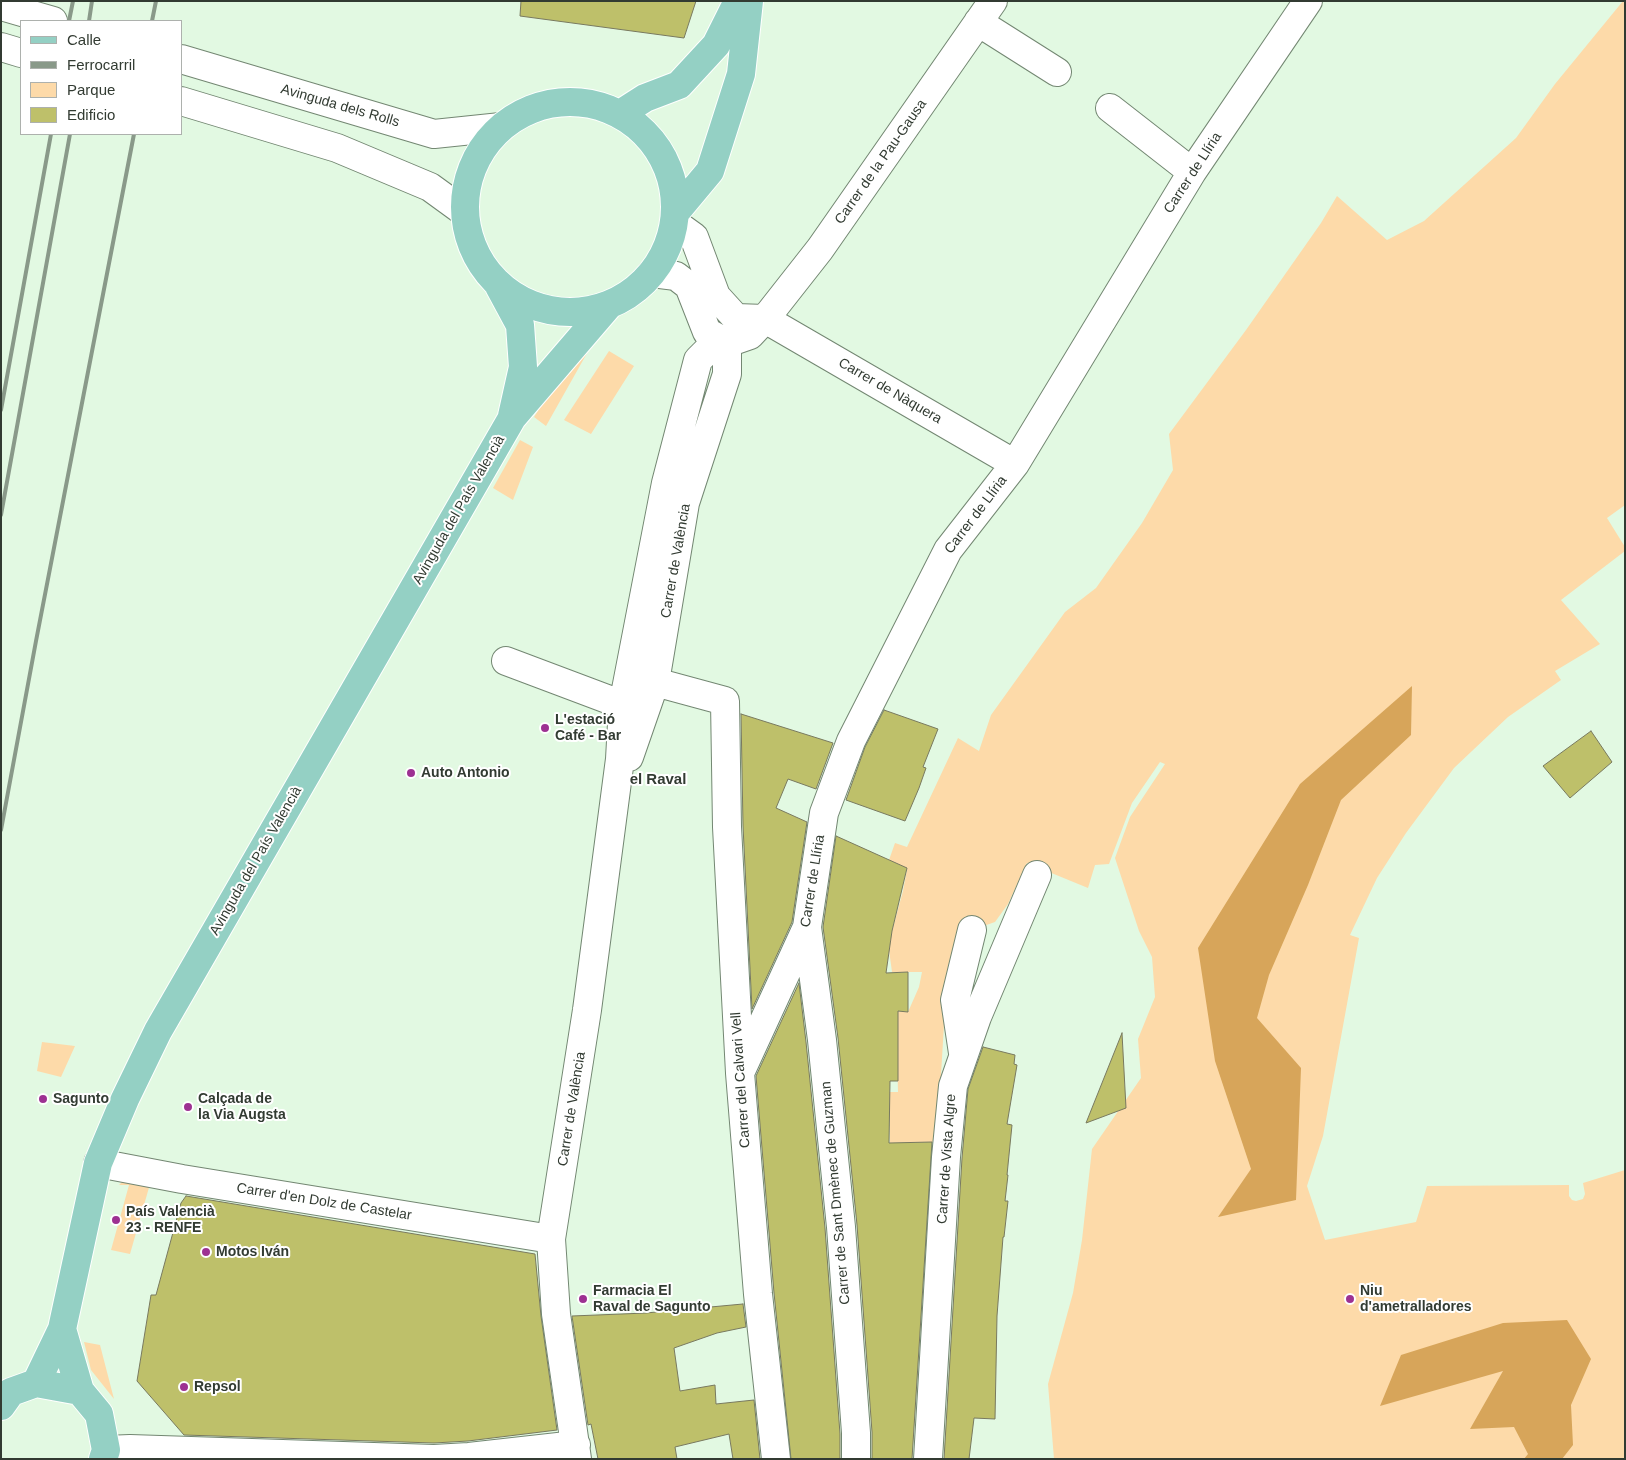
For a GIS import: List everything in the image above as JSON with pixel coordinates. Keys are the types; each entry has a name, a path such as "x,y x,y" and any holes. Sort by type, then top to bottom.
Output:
{"main road":[{"path":"620,114 646,98 679,85 716,45 738,1"},
{"path":"676,218 670,174 651,139 620,114 580,102 538,106 501,127 480,150 467,179 464,211 474,252 499,286 532,306 571,312 609,305 633,292 652,273 665,252 676,218 710,171 741,74 749,1"},
{"name":"Avinguda del País Valencià","path":"499,286 520,325 523,367 512,418"},
{"name":"Avinguda del País Valencià","path":"36,1383 62,1328 98,1163 125,1099 158,1031 512,418 609,305"},
{"name":"Avinguda del País Valencià","path":"62,1328 80,1391"},
{"path":"1,1406 11,1392 36,1383 80,1391 100,1414 105,1454"}],"street":[{"name":"Carrer de Llíria","path":"740,1073 807,927 824,813 851,741 948,550 1015,464 1192,172 1308,1"},
{"path":"1,6 50,20"},
{"path":"986,12 1057,72"},
{"name":"Carrer de la Pau-Gausa","path":"765,319 820,249 986,12"},
{"path":"1,47 20,53"},
{"name":"Avinguda dels Rolls","path":"182,59 434,134 501,127"},
{"path":"182,101 337,148 430,187 464,211"},
{"path":"1110,108 1192,172"},
{"path":"676,218 694,237 716,296 736,318 765,319"},
{"path":"652,273 676,276 689,286 707,332 720,351 750,336 765,319"},
{"name":"Carrer de Nàquera","path":"765,319 1015,464"},
{"name":"Carrer de València","path":"576,1452 556,1314 550,1239 588,1010 620,759 623,705 666,483 698,360 720,351 726,374 685,503 655,682 629,757 620,759"},
{"path":"506,661 623,705"},
{"name":"Carrer del Calvari Vell","path":"655,682 726,701 727,827 740,1073 758,1294 776,1459"},
{"name":"Carrer de Vista Algre","path":"928,1459 952,1086 977,1017 1037,875"},
{"name":"Carrer de Sant Dmènec de Guzman","path":"807,927 822,1040 841,1226 856,1433 856,1459"},
{"path":"964,1055 955,1000 972,930"},
{"name":"Carrer d'en Dolz de Castelar","path":"98,1163 182,1179 550,1239"},
{"path":"105,1454 130,1449 434,1459 576,1452"}],"green space":[{"path":"1623,1 1625,1 1625,505 1607,518 1625,547 1625,551 1561,600 1600,644 1555,671 1561,680 1508,717 1454,768 1406,833 1377,878 1350,935 1359,938 1323,1136 1307,1186 1325,1240 1416,1222 1427,1186 1569,1185 1569,1196 1572,1200 1576,1201 1583,1199 1585,1194 1583,1183 1625,1170 1625,1459 1054,1459 1048,1384 1073,1293 1082,1240 1092,1149 1141,1078 1138,1039 1155,997 1152,957 1139,931 1115,858 1130,817 1165,764 1160,762 1132,803 1109,864 1095,865 1088,888 1027,863 1008,904 995,922 972,930 946,991 937,1142 890,1143 889,1092 898,1092 896,1011 908,1012 919,987 922,972 892,972 889,950 907,869 889,860 895,843 907,847 958,738 979,751 991,715 1065,612 1096,588 1142,523 1173,470 1169,434 1246,330 1321,223 1337,196 1387,240 1424,221 1516,138 1555,84"},
{"path":"595,339 546,426 534,417 569,362"},
{"path":"609,351 634,366 591,434 564,420"},
{"path":"520,440 533,447 513,500 493,488"},
{"path":"42,1042 75,1046 61,1077 37,1071"},
{"path":"125,1179 150,1184 130,1254 111,1250 129,1185 119,1185"},
{"path":"84,1342 100,1345 114,1399 91,1370"}],"shaded area":[{"path":"1412,686 1411,735 1341,800 1308,885 1269,975 1257,1018 1301,1068 1296,1200 1218,1217 1251,1169 1215,1061 1198,948 1300,784"},
{"path":"1567,1320 1591,1359 1571,1405 1573,1445 1562,1459 1524,1459 1528,1454 1514,1427 1470,1429 1503,1371 1380,1406 1401,1355 1503,1323"}],"building":[{"path":"521,1 696,1 684,38 520,16"},
{"path":"884,710 938,729 923,767 926,768 919,788 905,821 846,800 865,747"},
{"path":"741,714 833,743 816,789 788,779 776,808 807,822 792,922 752,1009 743,826"},
{"path":"1591,731 1612,762 1570,798 1543,766"},
{"path":"836,836 907,868 892,931 886,973 908,972 908,1012 898,1011 898,1081 890,1081 889,1143 932,1142 912,1459 872,1459 872,1432 857,1225 838,1038 823,927"},
{"path":"799,983 825,1228 840,1434 840,1459 791,1459 774,1293 756,1076"},
{"path":"1122,1033 1126,1108 1086,1123"},
{"path":"983,1047 1015,1055 1014,1064 1017,1065 1007,1124 1012,1125 1005,1201 1008,1201 1003,1237 997,1316 995,1419 974,1418 969,1459 944,1459 962,1158 968,1089"},
{"path":"186,1196 535,1254 541,1316 557,1430 468,1441 434,1443 184,1435 137,1381 151,1295 156,1295 181,1203"},
{"path":"743,1304 746,1327 717,1333 674,1348 680,1391 715,1385 716,1404 754,1400 760,1459 733,1459 729,1434 675,1447 677,1459 598,1459 591,1424 588,1425 572,1316 646,1313"}],"railway":[{"path":"69,20 73,1"},
{"path":"89,20 92,1"},
{"path":"152,20 156,1"},
{"path":"1,410 51,135"},
{"path":"1,515 70,135"},
{"path":"1,830 134,135"}],"place":[{"name":"L'estació Café - Bar","path":"545,728"},
{"name":"Auto Antonio","path":"411,773"},
{"name":"Sagunto","path":"43,1099"},
{"name":"Calçada de la Via Augsta","path":"188,1107"},
{"name":"País Valencià 23 - RENFE","path":"116,1220"},
{"name":"Motos Iván","path":"206,1252"},
{"name":"Farmacia El Raval de Sagunto","path":"583,1299"},
{"name":"Niu d'ametralladores","path":"1350,1299"},
{"name":"Repsol","path":"184,1387"}],"district":[{"name":"el Raval","path":"658,780"}]}
